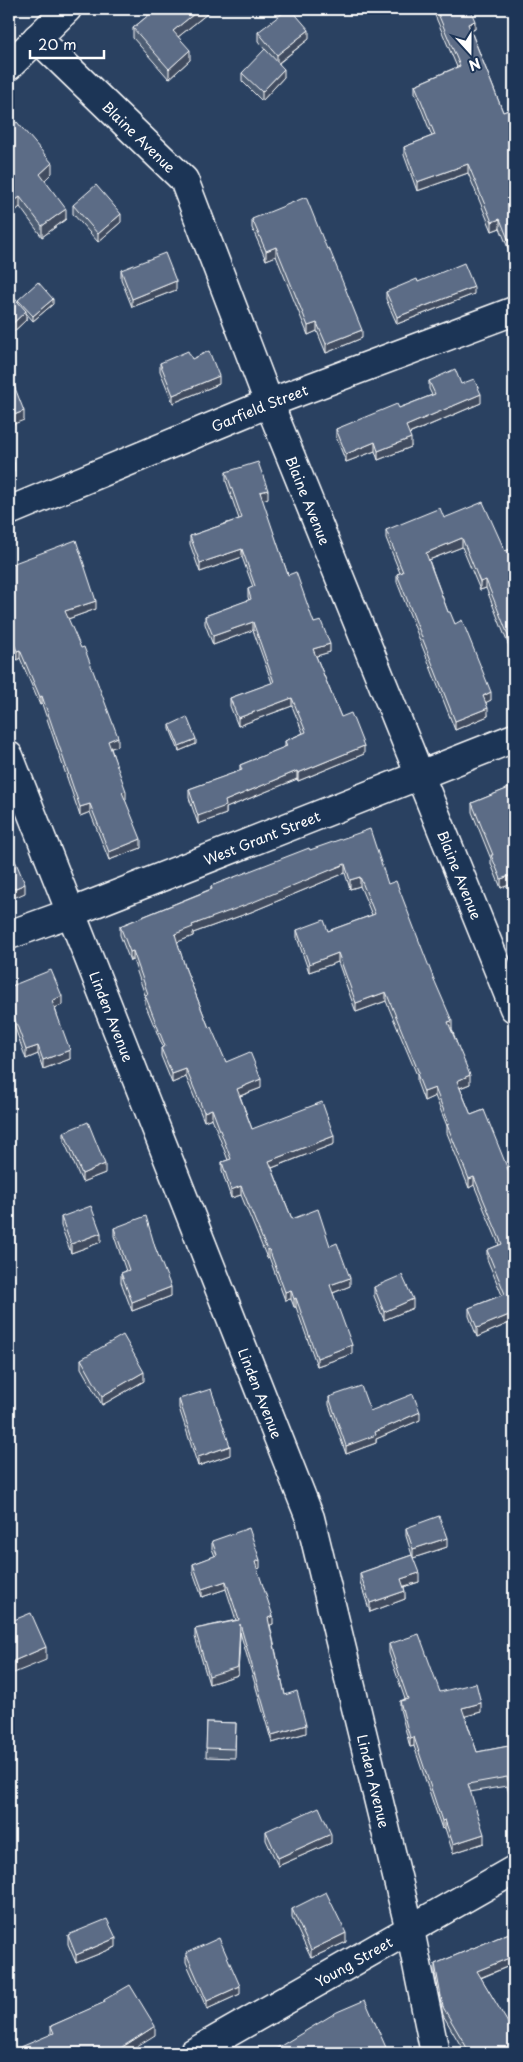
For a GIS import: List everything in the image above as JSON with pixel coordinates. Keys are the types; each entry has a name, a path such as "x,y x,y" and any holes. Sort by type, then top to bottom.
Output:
{"street":[{"path":"9,66 67,9"},
{"name":"Blaine Avenue","path":"37,38 184,180 269,404 514,1008"},
{"name":"Garfield Street","path":"9,511 269,404 514,310"},
{"name":"West Grant Street","path":"9,935 70,913 514,738"},
{"name":"Linden Avenue","path":"9,756 310,1518 410,1930 435,2053"},
{"name":"Young Street","path":"193,2053 514,1870"}],"building":[{"path":"156,9 200,9 173,31 190,50 169,69 133,28"},
{"path":"288,9 291,9 309,30 277,55 258,32"},
{"path":"436,9 470,9 475,21 468,24 503,112 514,108 514,254 500,219 492,222 468,164 417,182 404,147 435,135 415,85 460,66"},
{"path":"265,49 284,69 262,92 242,73"},
{"path":"17,122 52,163 40,174 66,209 42,226 20,197 9,205 9,129"},
{"path":"96,185 121,214 98,234 73,205"},
{"path":"306,197 362,330 326,344 317,323 308,326 276,247 266,251 252,219"},
{"path":"165,253 176,281 132,299 121,270"},
{"path":"464,263 474,287 397,317 386,292 417,279 418,282"},
{"path":"38,282 53,299 33,316 18,300"},
{"path":"9,292 26,311 9,327"},
{"path":"188,351 192,359 209,351 219,376 173,395 160,363"},
{"path":"455,369 461,384 474,379 481,394 406,426 411,438 378,451 375,442 346,454 336,429 397,404 399,408 435,394 429,381"},
{"path":"13,383 24,411 9,417 9,385"},
{"path":"514,415 514,430 509,416"},
{"path":"9,450 14,463 9,465"},
{"path":"258,462 268,490 260,492 288,575 296,572 314,623 321,621 330,644 313,649 341,717 351,713 364,746 225,801 226,806 198,816 189,789 242,770 240,765 287,746 285,741 306,732 292,698 238,718 230,698 274,682 253,622 213,636 205,616 251,599 248,589 255,586 242,549 200,563 190,536 242,518 226,472"},
{"path":"483,502 505,551 514,548 514,650 486,580 480,582 462,538 426,553 448,612 450,612 455,624 462,620 491,692 483,696 488,708 455,721 397,574 403,572 386,530 440,508 444,518"},
{"path":"76,540 96,601 65,611 81,648 84,647 118,737 108,741 126,791 122,792 141,839 109,852 90,804 80,807 42,696 40,697 20,650 17,651 9,631 9,565"},
{"path":"187,717 196,739 179,746 170,725"},
{"path":"514,786 514,881 512,875 501,879 472,803"},
{"path":"370,829 388,884 396,881 452,1021 448,1022 470,1075 457,1081 471,1115 484,1110 511,1177 514,1176 514,1313 477,1328 469,1308 505,1294 487,1250 502,1244 474,1177 469,1179 447,1125 449,1124 435,1088 424,1092 417,1074 419,1073 386,992 356,1003 338,953 309,964 297,930 324,920 328,931 375,914 360,877 350,880 345,864 192,925 193,927 175,934 186,970 209,1028 211,1027 226,1062 250,1052 261,1079 237,1089 252,1129 322,1102 334,1136 269,1161 292,1219 318,1209 330,1246 337,1243 350,1278 330,1285 352,1345 317,1358 296,1298 294,1299 291,1290 285,1292 269,1249 267,1250 241,1186 231,1190 222,1162 231,1159 212,1109 204,1112 186,1069 172,1074 161,1048 165,1046 145,995 148,994 133,951 130,952 120,926 212,889 211,886 309,848 310,850"},
{"path":"11,851 25,884 9,891 9,852"},
{"path":"51,970 62,996 52,1001 70,1050 43,1060 38,1046 26,1050 14,1017 9,1019 9,987"},
{"path":"88,1122 105,1164 82,1174 64,1132"},
{"path":"91,1206 101,1233 71,1244 61,1217"},
{"path":"146,1216 155,1247 171,1287 132,1302 121,1273 129,1270 114,1228"},
{"path":"402,1275 413,1299 384,1312 374,1287"},
{"path":"123,1335 144,1372 102,1396 81,1359"},
{"path":"361,1386 370,1411 413,1394 420,1412 375,1432 376,1435 346,1446 329,1397"},
{"path":"211,1389 230,1446 198,1457 179,1399"},
{"path":"439,1516 447,1538 413,1549 406,1528"},
{"path":"249,1528 260,1560 255,1562 273,1616 268,1618 285,1695 297,1691 306,1725 272,1735 240,1624 238,1667 209,1676 195,1629 239,1620 226,1581 202,1589 193,1564 217,1555 212,1541"},
{"path":"412,1555 419,1573 401,1579 405,1591 370,1603 360,1573"},
{"path":"31,1613 46,1647 9,1663 9,1622"},
{"path":"419,1634 440,1692 476,1683 481,1703 462,1708 477,1752 514,1745 514,1801 507,1777 468,1784 484,1834 453,1844 445,1820 442,1821 414,1737 410,1738 400,1701 408,1699 389,1644"},
{"path":"207,1722 236,1723 235,1749 206,1748"},
{"path":"319,1807 331,1834 278,1858 266,1831"},
{"path":"326,1892 346,1933 311,1950 292,1909"},
{"path":"107,1919 116,1938 76,1955 68,1935"},
{"path":"514,1931 514,1956 477,1971 514,2033 514,2053 470,2053 443,2007 435,1964"},
{"path":"219,1938 240,1986 207,2001 186,1953"},
{"path":"130,1985 155,2026 113,2053 9,2053 54,2033 51,2026 105,2002 104,2000"},
{"path":"365,2000 388,2052 391,2050 393,2053 269,2053 337,2012"}]}
